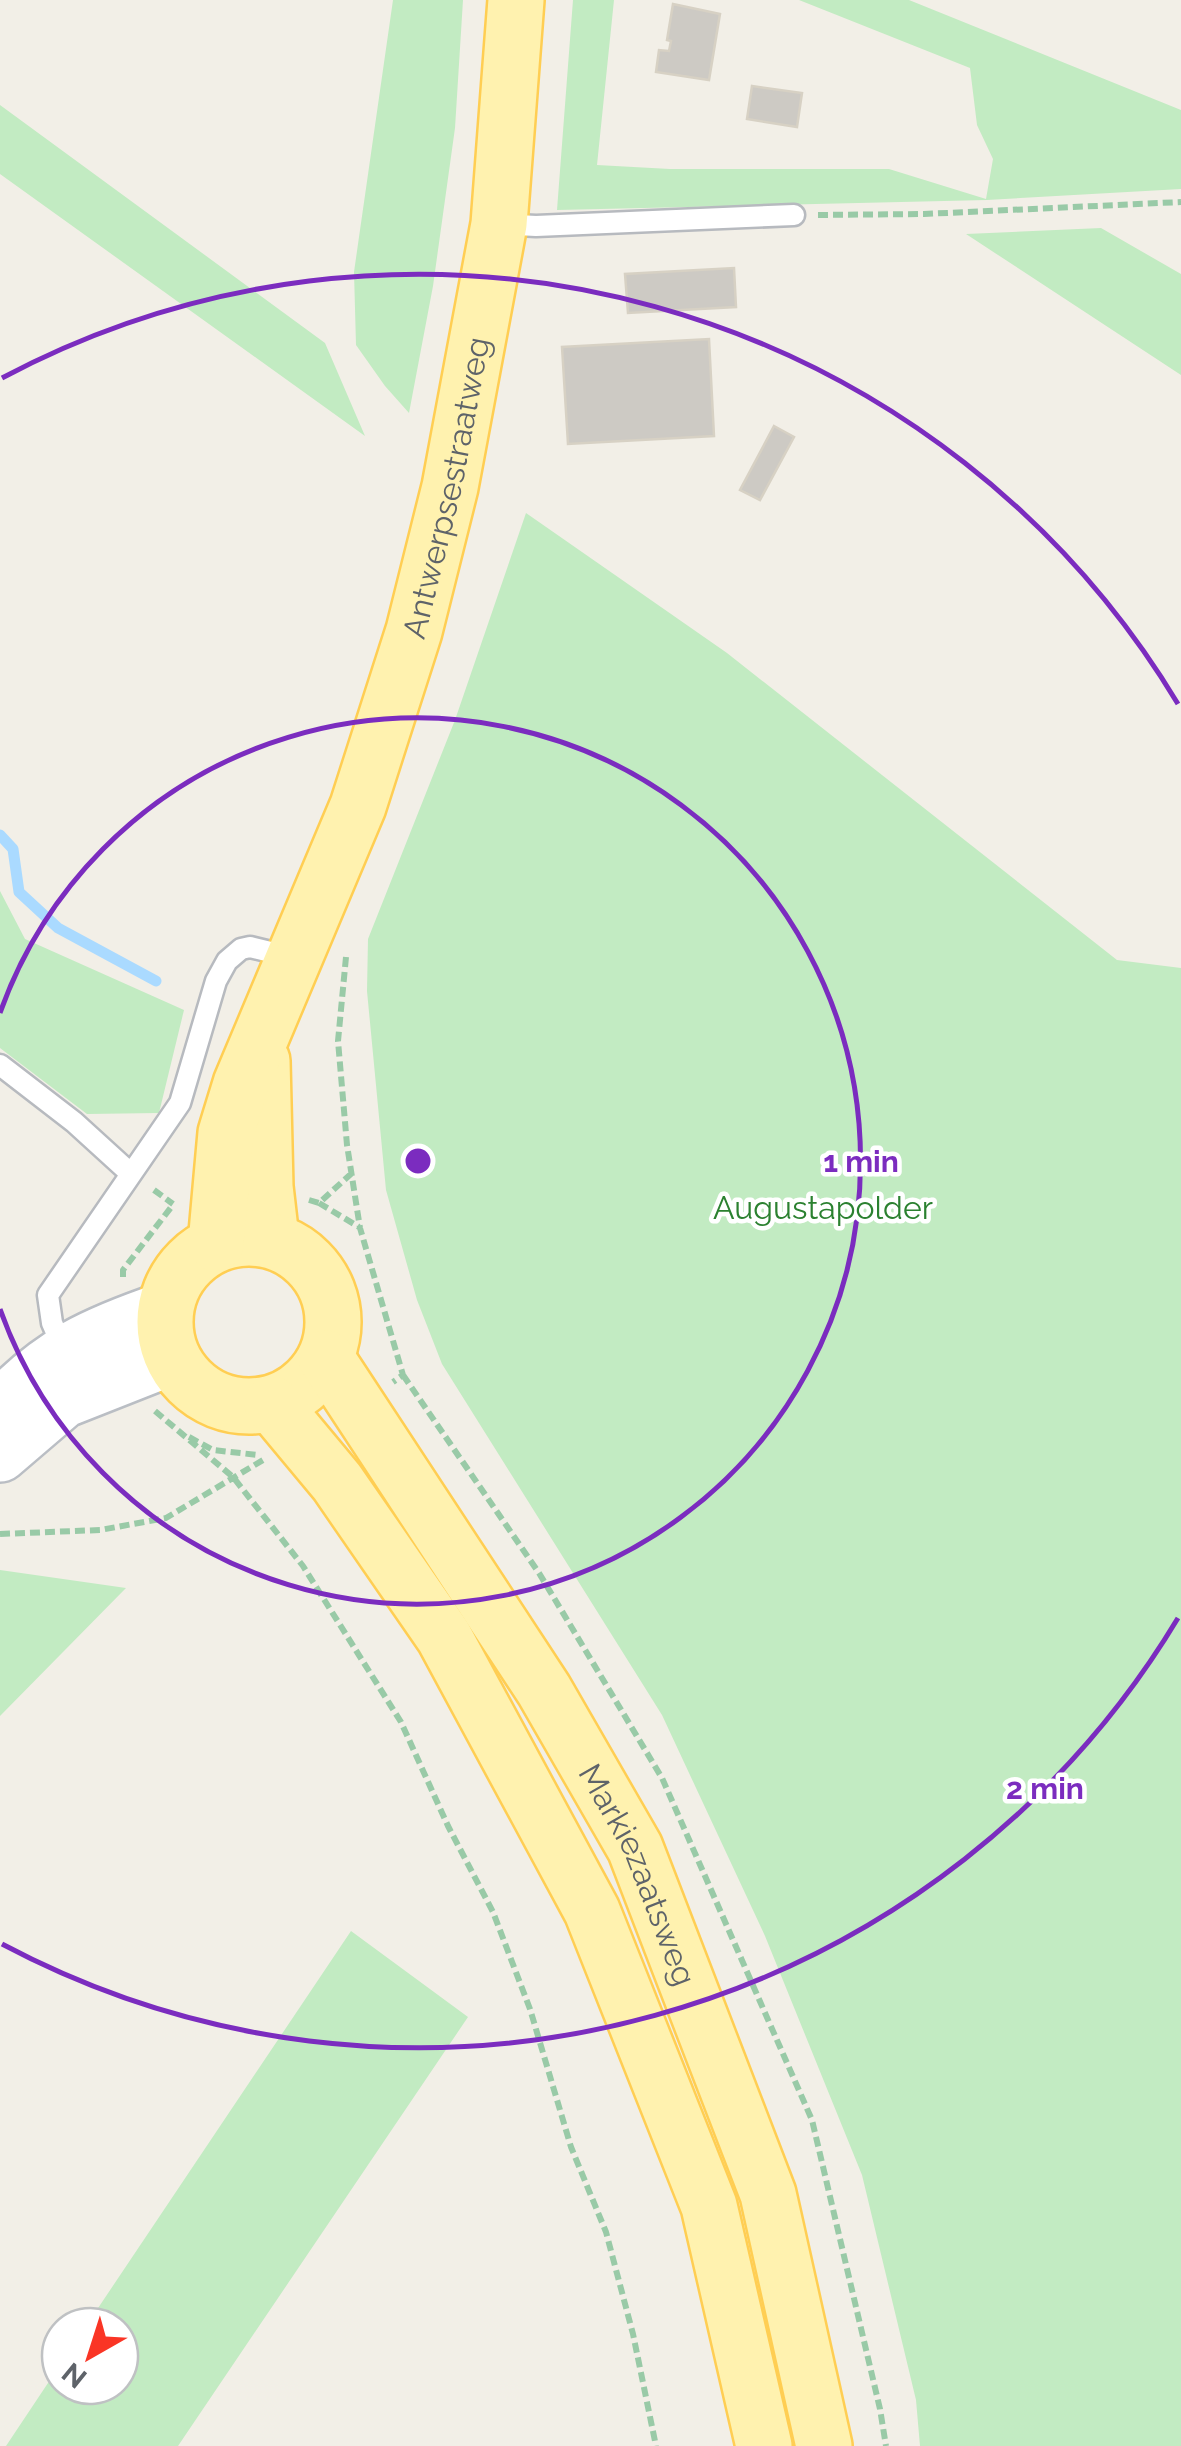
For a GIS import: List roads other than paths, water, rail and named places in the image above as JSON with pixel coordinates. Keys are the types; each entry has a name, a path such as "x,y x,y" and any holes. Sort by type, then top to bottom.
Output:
{"main road":[{"name":"Antwerpsestraatweg","path":"216,1244 226,1133 241,1084 358,806 414,631 450,487 498,224 516,0"},
{"name":"Antwerpsestraatweg","path":"262,1038 265,1187 271,1239"},
{"path":"243,1237 271,1239 298,1252 319,1273 331,1300 334,1329 326,1358 313,1378 294,1394 272,1429 242,1406 214,1398 189,1382 169,1334 171,1289 197,1254 243,1237"},
{"name":"Markiezaatsweg","path":"326,1358 533,1673 636,1848 768,2194 824,2446"},
{"name":"Markiezaatsweg","path":"272,1429 338,1482 444,1636 592,1911 709,2206 764,2446"}],"street":[{"path":"0,1409 30,1376 64,1352 122,1325 169,1334"},
{"path":"0,1454 63,1400 169,1334"}],"lane":[{"path":"498,224 536,226 794,215"},
{"path":"64,1352 52,1323 48,1295 180,1103 216,982 228,961 241,949 250,947 295,959"},
{"path":"0,1065 74,1122 130,1173"}],"waterway":[{"path":"0,835 13,849 19,892 58,928 156,981"}],"park label":[{"name":"Augustapolder","path":"823,1207"}]}
